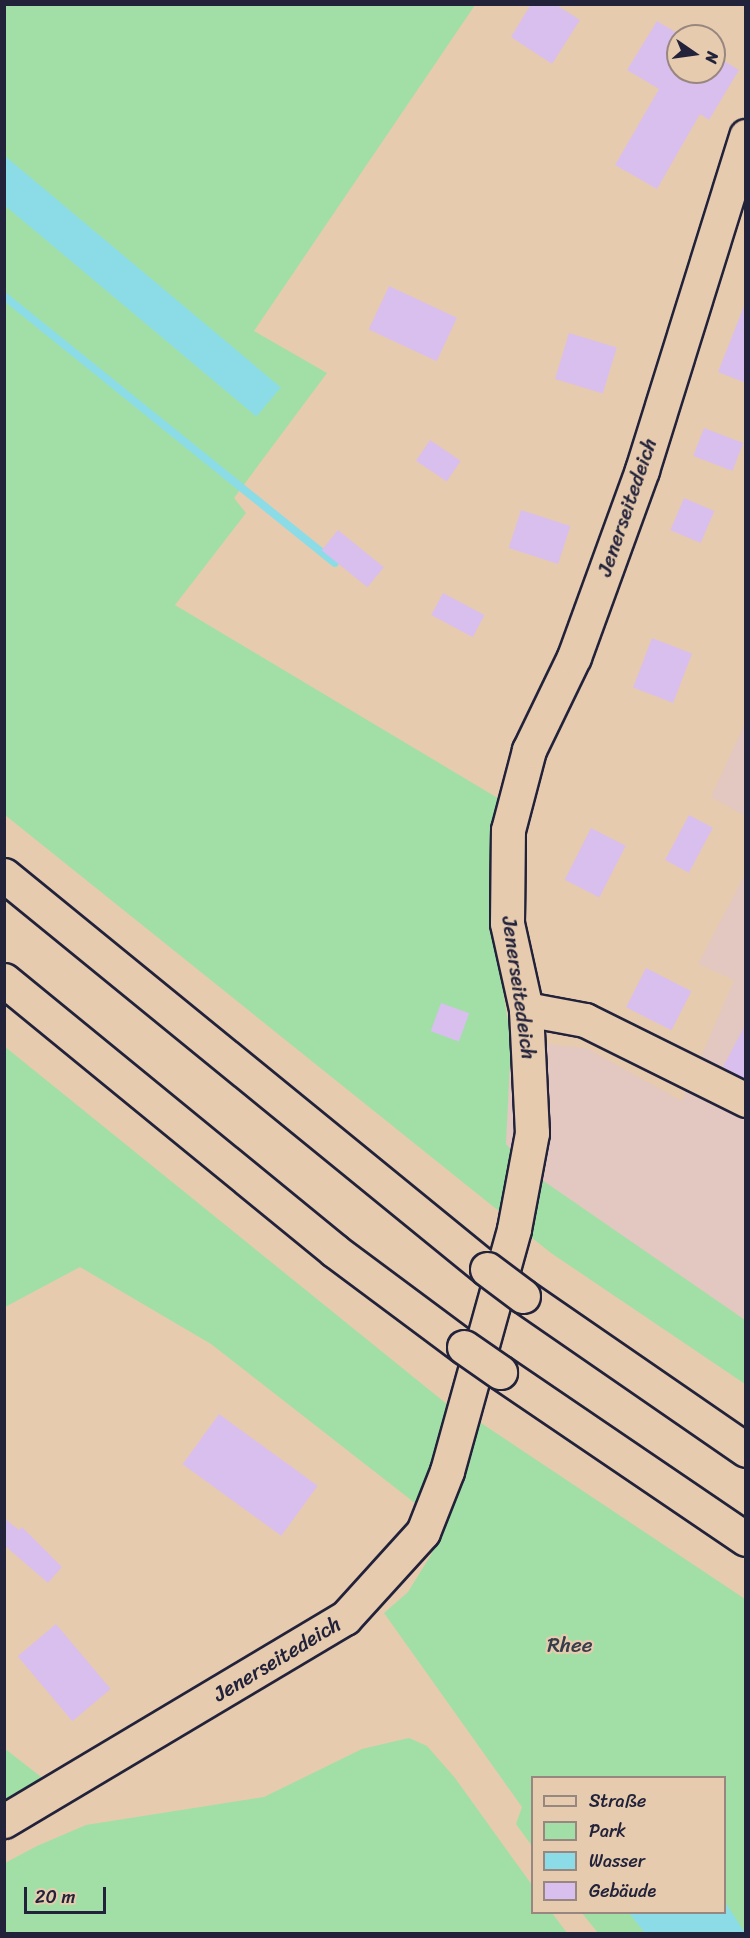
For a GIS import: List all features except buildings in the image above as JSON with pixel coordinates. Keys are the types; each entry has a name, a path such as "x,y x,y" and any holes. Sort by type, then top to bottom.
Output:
{"main road":[{"name":"Jenerseitedeich","path":"4,1821 345,1618 423,1532 447,1471 514,1229 532,1133 526,1010 507,923 508,830 529,750 574,657 642,470 746,136"},
{"path":"4,875 487,1269 746,1450"},
{"path":"4,980 335,1251 464,1347 746,1539"},
{"path":"526,1010 585,1020 746,1100"}],"shaded area":[{"path":"745,723 745,816 711,797"},
{"path":"745,874 745,1320 532,1173 506,1144 511,1041 586,1048 682,1101 734,980 698,964"}],"green space":[{"path":"4,5 475,5 254,331 327,373 234,498 246,513 175,605 501,800 491,916 511,1041 506,1144 532,1173 745,1320 745,1384 551,1253 5,815"},
{"path":"4,1046 448,1405 420,1507 211,1344 80,1267 5,1307"},
{"name":"Rhee","path":"478,1421 745,1599 745,1933 598,1933 583,1914 726,1914 726,1776 531,1776 531,1845 516,1824 522,1807 384,1613 408,1592 432,1553"},
{"path":"409,1738 427,1746 455,1778 531,1884 531,1914 553,1914 567,1933 5,1933 5,1863 37,1846 86,1825 264,1797 362,1749"},
{"path":"4,1748 45,1780 4,1804"}],"water":[{"path":"5,156 281,387 256,417 4,205"},
{"path":"726,1904 745,1933 645,1933 630,1914 726,1914"}],"waterway":[{"path":"4,296 335,563"}]}
